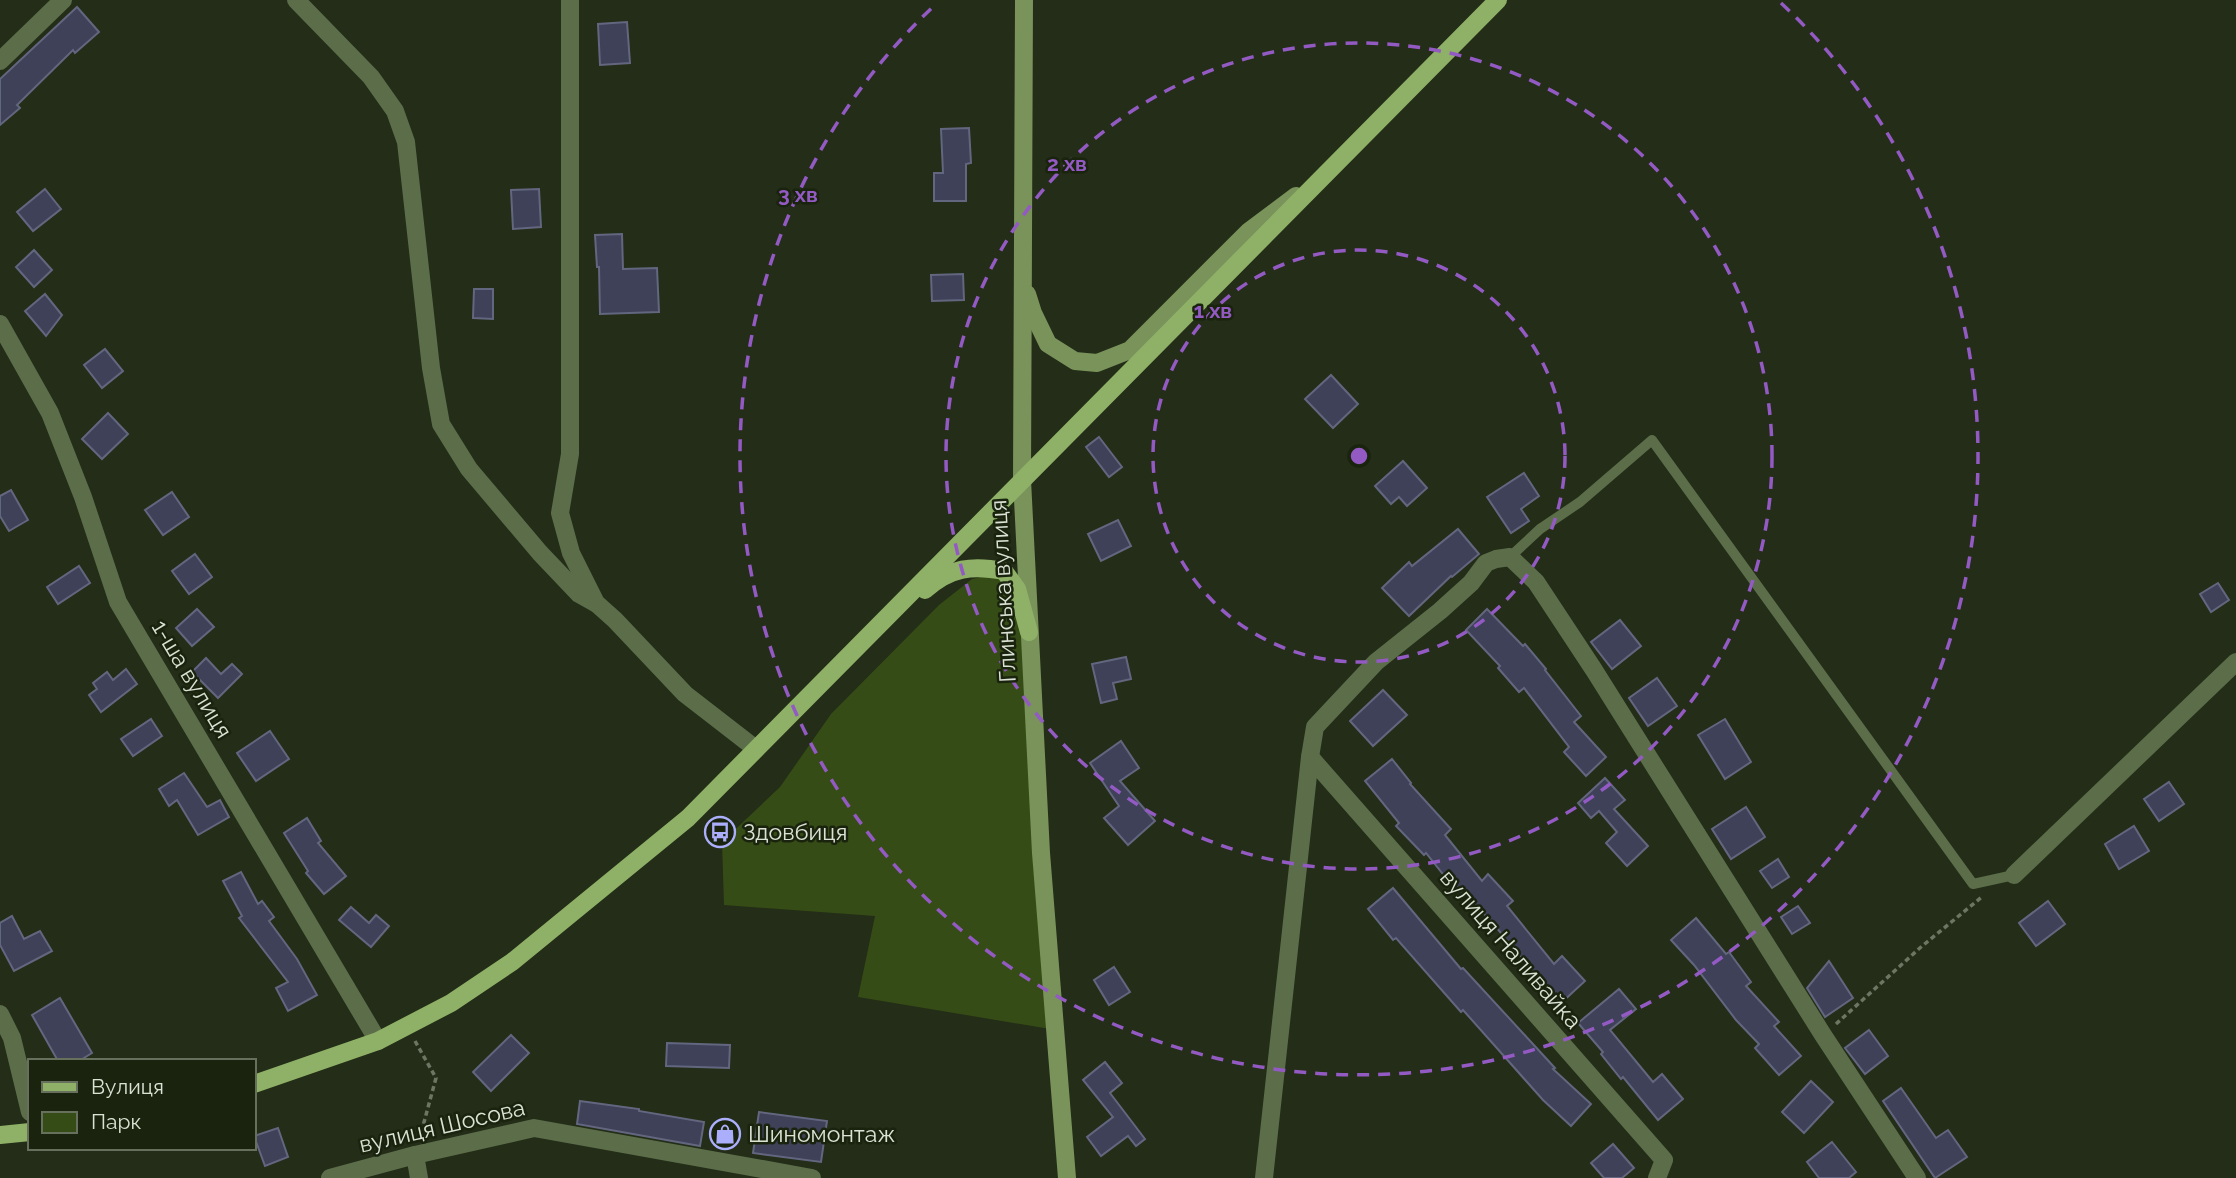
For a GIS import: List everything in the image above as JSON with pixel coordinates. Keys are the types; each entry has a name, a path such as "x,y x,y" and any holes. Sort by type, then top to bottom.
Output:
{"main road":[{"path":"256,1083 378,1041 451,1003 512,962 688,818 1498,0"},
{"path":"861,643 873,639 934,582 952,572 979,566 1004,571 1017,589 1029,632"},
{"path":"0,1135 28,1132"}],"street":[{"path":"0,61 63,0"},
{"path":"296,0 371,77 395,111 406,142 431,368 441,424 469,469 540,553 579,594 596,603 615,620 685,694 756,749"},
{"path":"570,0 570,454 560,513 571,553 596,603"},
{"name":"Глинська вулиця","path":"1024,0 1021,480 1041,853 1067,1178"},
{"path":"1023,278 1033,313 1048,344 1074,360 1097,363 1130,350 1248,232 1318,179"},
{"name":"1-ша вулиця","path":"0,324 50,413 83,497 118,602 378,1041"},
{"path":"1264,1178 1315,727 1376,662 1440,611 1471,583 1486,563 1510,557 1536,582 1587,659 1823,1035 1917,1178"},
{"path":"2014,875 2236,662"},
{"name":"вулиця Наливайка","path":"1310,757 1664,1160 1657,1178"},
{"path":"0,1014 12,1038 28,1104"},
{"name":"вулиця Шосова","path":"330,1178 415,1155 534,1128 813,1178"},
{"path":"415,1155 419,1178"}],"lane":[{"path":"1510,557 1540,529 1580,502 1652,440 1973,884 2014,875"}],"path":[{"path":"1823,1035 1921,947 1984,896"},
{"path":"408,1026 436,1077 415,1155"}],"green space":[{"path":"992,575 1015,581 1032,694 1033,866 1056,1030 858,997 875,916 724,905 722,842 780,787 831,714 939,605 972,579"}],"building":[{"path":"77,7 99,32 75,53 73,50 17,105 20,108 0,125 0,79"},
{"path":"627,22 630,63 600,65 598,24"},
{"path":"969,128 971,163 966,164 966,201 934,201 934,173 943,173 941,129"},
{"path":"45,189 61,209 33,231 17,212"},
{"path":"539,189 541,227 513,229 511,190"},
{"path":"622,234 623,269 657,268 659,312 600,314 595,235"},
{"path":"34,250 52,270 34,287 16,267"},
{"path":"963,274 964,300 932,301 931,275"},
{"path":"474,289 493,289 493,319 473,318"},
{"path":"45,294 62,315 46,336 25,311"},
{"path":"105,349 123,371 102,388 84,365"},
{"path":"1331,375 1358,404 1333,428 1305,399"},
{"path":"108,413 128,434 102,459 82,439"},
{"path":"1099,437 1122,467 1109,477 1086,447"},
{"path":"1403,461 1427,488 1407,506 1399,497 1391,504 1375,486"},
{"path":"1524,473 1539,496 1521,509 1529,521 1511,533 1487,497"},
{"path":"11,490 28,520 9,531 0,516 0,496"},
{"path":"172,492 189,517 163,535 145,510"},
{"path":"1118,520 1131,546 1101,561 1088,534"},
{"path":"1458,529 1479,554 1409,616 1382,588 1409,562 1412,566"},
{"path":"195,554 212,577 189,594 172,571"},
{"path":"79,566 90,583 58,604 47,587"},
{"path":"2218,583 2229,600 2211,612 2200,594"},
{"path":"197,609 214,627 192,646 176,628"},
{"path":"1487,609 1523,646 1525,644 1546,669 1581,716 1574,722 1606,757 1586,776 1564,752 1569,747 1524,688 1519,692 1498,668 1500,666 1466,630"},
{"path":"1620,620 1641,646 1612,669 1591,642"},
{"path":"1126,657 1131,679 1113,683 1117,699 1101,703 1092,664"},
{"path":"206,658 221,674 232,664 242,674 218,698 192,672"},
{"path":"126,669 137,684 101,712 89,695 97,689 93,683 107,672 113,680"},
{"path":"1657,678 1677,706 1648,726 1629,698"},
{"path":"1383,690 1407,715 1373,746 1350,721"},
{"path":"151,719 162,736 133,756 121,739"},
{"path":"1725,719 1751,762 1725,779 1698,735"},
{"path":"270,731 289,759 256,781 237,753"},
{"path":"1121,741 1139,768 1120,781 1155,821 1128,845 1104,818 1119,806 1090,763"},
{"path":"1392,759 1410,784 1451,829 1445,835 1482,881 1488,874 1513,901 1507,906 1554,964 1562,956 1585,981 1560,1004 1491,921 1450,883 1426,853 1424,855 1396,826 1399,823 1365,781"},
{"path":"184,773 207,807 220,800 229,817 198,835 177,800 169,806 159,789"},
{"path":"1605,778 1625,800 1614,809 1648,846 1627,866 1606,843 1617,832 1599,811 1591,818 1578,803"},
{"path":"2169,782 2184,804 2159,821 2144,799"},
{"path":"1746,807 1765,837 1731,859 1712,829"},
{"path":"307,818 321,841 318,843 346,876 324,894 306,873 308,871 284,833"},
{"path":"2134,826 2149,851 2119,869 2105,844"},
{"path":"1778,859 1789,877 1772,888 1760,871"},
{"path":"241,872 258,904 262,901 274,917 269,921 297,959 317,995 288,1011 276,988 288,982 239,918 242,916 223,881"},
{"path":"1393,888 1461,969 1463,968 1555,1068 1553,1069 1591,1104 1571,1126 1543,1100 1463,1010 1461,1012 1396,938 1393,940 1368,909"},
{"path":"2048,901 2065,924 2036,946 2019,923"},
{"path":"1798,906 1810,923 1792,934 1781,917"},
{"path":"351,907 369,923 376,915 389,926 371,947 339,920"},
{"path":"12,916 24,939 40,931 52,951 14,971 0,945 0,923"},
{"path":"1696,918 1726,954 1729,952 1751,982 1746,986 1779,1022 1774,1026 1801,1056 1779,1075 1755,1048 1759,1044 1671,940"},
{"path":"1829,961 1853,998 1825,1017 1807,988"},
{"path":"1114,967 1130,992 1109,1005 1094,980"},
{"path":"1619,989 1636,1009 1610,1030 1653,1082 1662,1074 1683,1099 1658,1120 1623,1077 1621,1079 1601,1054 1603,1052 1578,1023"},
{"path":"60,998 92,1053 82,1059 57,1059 32,1015"},
{"path":"1869,1030 1888,1056 1865,1074 1845,1048"},
{"path":"511,1035 529,1053 491,1091 473,1072"},
{"path":"667,1043 730,1045 729,1068 666,1066"},
{"path":"1105,1062 1122,1083 1110,1093 1145,1139 1136,1146 1128,1136 1101,1156 1087,1137 1113,1117 1083,1080"},
{"path":"1811,1081 1833,1102 1804,1133 1782,1112"},
{"path":"1901,1088 1936,1138 1948,1130 1967,1157 1935,1178 1883,1101"},
{"path":"580,1101 704,1122 700,1146 577,1124"},
{"path":"759,1112 827,1121 821,1162 753,1153"},
{"path":"278,1128 288,1157 265,1166 256,1135"},
{"path":"1832,1142 1856,1172 1849,1178 1819,1178 1807,1162"},
{"path":"1613,1144 1634,1168 1622,1178 1604,1178 1591,1163"}],"place":[{"name":"Здовбиця","path":"720,832"},
{"name":"Шиномонтаж","path":"725,1134"}]}
